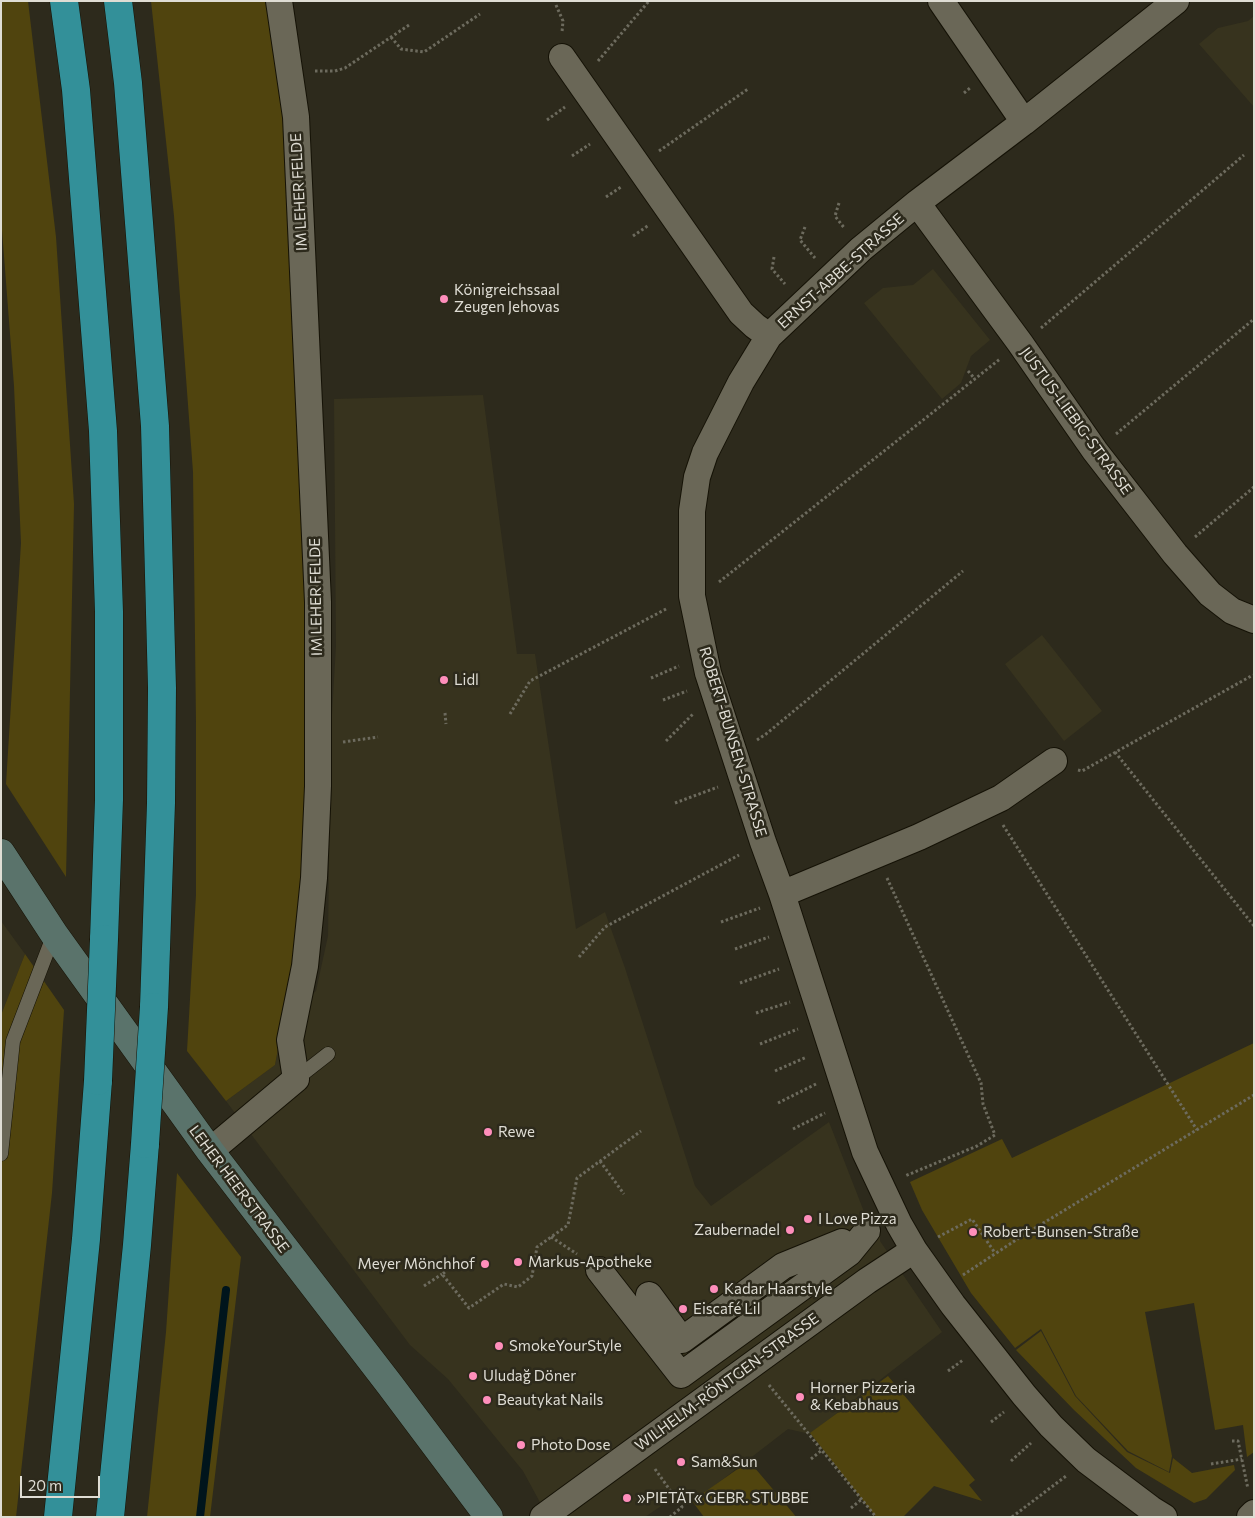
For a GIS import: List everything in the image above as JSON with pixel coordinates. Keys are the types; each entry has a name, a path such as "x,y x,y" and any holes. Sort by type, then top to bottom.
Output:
{"highway":[{"path":"58,1517 86,1239 98,1081 109,800 109,612 103,431 76,90 64,1"},
{"path":"110,1517 137,1245 154,1007 161,803 162,688 155,435 128,83 118,1"}],"main road":[{"name":"LEHER HEERSTRASSE","path":"1,853 54,934 210,1152 488,1517"}],"street":[{"name":"IM LEHER FELDE","path":"279,1 296,117 318,602 318,745 314,878 305,966 290,1040 296,1079"},
{"path":"941,1 1024,122"},
{"name":"ERNST-ABBE-STRASSE","path":"562,57 741,313 769,336 861,249 917,203 1024,122 1176,1"},
{"name":"JUSTUS-LIEBIG-STRASSE","path":"917,203 1020,343 1095,451 1175,554 1210,594 1232,611 1254,620"},
{"name":"ROBERT-BUNSEN-STRASSE","path":"769,336 752,362 722,418 705,453 697,477 692,511 693,599 708,673 794,930 862,1146 899,1224 914,1250 983,1344 1035,1408 1064,1440 1086,1460 1164,1517"},
{"path":"783,897 919,837 1001,798 1054,761"},
{"path":"210,1152 296,1079"},
{"path":"649,1295 682,1340 741,1298 798,1276 861,1234"},
{"name":"WILHELM-RÖNTGEN-STRASSE","path":"543,1517 867,1281 914,1250"},
{"path":"592,1265 681,1375 758,1320 798,1276"},
{"path":"741,1298 745,1304 783,1277 788,1284 751,1309 758,1320"},
{"path":"1250,1517 1254,1513"}],"lane":[{"path":"1,1154 13,1041 54,934"},
{"path":"296,1079 328,1054"}],"path":[{"path":"579,82 610,50 649,1"},
{"path":"391,37 401,49 424,52 480,14"},
{"path":"308,71 335,71 345,68 409,25"},
{"path":"638,166 748,89"},
{"path":"510,714 530,681 693,599 1044,325 1244,155"},
{"path":"805,226 800,240 831,278"},
{"path":"1095,451 1254,318"},
{"path":"968,370 975,379"},
{"path":"1175,554 1254,488"},
{"path":"675,804 738,766 766,734 963,571"},
{"path":"1054,761 1082,771 1253,674"},
{"path":"666,741 688,718 716,698"},
{"path":"445,713 446,724"},
{"path":"318,745 378,737"},
{"path":"1115,752 1254,926"},
{"path":"990,803 1015,846 1197,1130"},
{"path":"579,957 605,927 763,842"},
{"path":"876,855 981,1083 983,1104 995,1135 977,1146 881,1186"},
{"path":"721,922 783,897"},
{"path":"735,949 794,930"},
{"path":"740,983 803,960"},
{"path":"756,1012 818,1007"},
{"path":"760,1044 818,1007"},
{"path":"776,1071 831,1047"},
{"path":"778,1103 839,1072"},
{"path":"942,1289 995,1253 1254,1095"},
{"path":"793,1129 848,1102"},
{"path":"424,1286 444,1273 469,1308 504,1284 518,1287 532,1276 537,1247 568,1225 577,1178 641,1131"},
{"path":"600,1161 624,1194"},
{"path":"914,1250 972,1219 995,1253"},
{"path":"551,1237 592,1265"},
{"path":"752,1364 876,1517"},
{"path":"1232,1442 1238,1441 1254,1513"},
{"path":"639,1446 682,1507 670,1517"},
{"path":"811,1459 822,1450"},
{"path":"1211,1464 1242,1459"},
{"path":"1012,1517 1086,1460"},
{"path":"851,1508 862,1499"}],"shaded area":[{"path":"1,1 28,1 56,237 74,504 66,877 6,784 21,543 14,386 1,217"},
{"path":"151,1 268,1 290,135 306,523 309,829 297,975 283,1022 275,1065 226,1101 187,1051 196,895 193,472 174,216"},
{"path":"1254,16 1254,107 1199,44 1218,28 1248,21"},
{"path":"933,269 990,340 971,356 961,383 942,399 864,303 883,288 913,285"},
{"path":"483,395 517,654 535,654 576,929 605,912 625,968 695,1186 711,1206 829,1122 870,1227 880,1228 880,1241 942,1332 810,1434 788,1429 692,1503 673,1498 645,1517 548,1517 523,1471 448,1379 410,1345 226,1101 275,1065 283,1022 316,991 328,936 331,731 336,646 334,399"},
{"path":"1042,635 1102,711 1064,741 1005,664"},
{"path":"1,921 25,954 1,1015"},
{"path":"25,954 64,1010 52,1193 16,1517 1,1517 1,1015"},
{"path":"1254,1043 1254,1452 1247,1457 1243,1425 1215,1430 1194,1303 1145,1312 1172,1456 1169,1472 1128,1451 1076,1396 1041,1329 1015,1348 971,1293 922,1210 910,1182 1002,1139 1012,1158"},
{"path":"177,1173 241,1257 210,1517 147,1517 166,1332"},
{"path":"1041,1331 1075,1396 1127,1452 1170,1473 1173,1458 1192,1473 1234,1465 1235,1470 1206,1499 1194,1503 1136,1468 1074,1410 1016,1350"},
{"path":"888,1376 975,1480 969,1485 982,1501 934,1486 903,1517 876,1517 810,1433"},
{"path":"749,1461 796,1517 704,1517 692,1501"}],"waterway":[{"path":"200,1517 226,1290"}],"place":[{"name":"Königreichssaal Zeugen Jehovas","path":"444,299"},
{"name":"Lidl","path":"444,680"},
{"name":"Rewe","path":"488,1132"},
{"name":"I Love Pizza","path":"808,1219"},
{"name":"Zaubernadel","path":"790,1230"},
{"name":"Robert-Bunsen-Straße","path":"973,1232"},
{"name":"Markus-Apotheke","path":"518,1262"},
{"name":"Meyer Mönchhof","path":"485,1264"},
{"name":"Kadar Haarstyle","path":"714,1289"},
{"name":"Eiscafé Lil","path":"683,1309"},
{"name":"SmokeYourStyle","path":"499,1346"},
{"name":"Uludağ Döner","path":"473,1376"},
{"name":"Horner Pizzeria & Kebabhaus","path":"800,1397"},
{"name":"Beautykat Nails","path":"487,1400"},
{"name":"Photo Dose","path":"521,1445"},
{"name":"Sam&Sun","path":"681,1462"},
{"name":"»PIETÄT« GEBR. STUBBE","path":"627,1498"}]}
